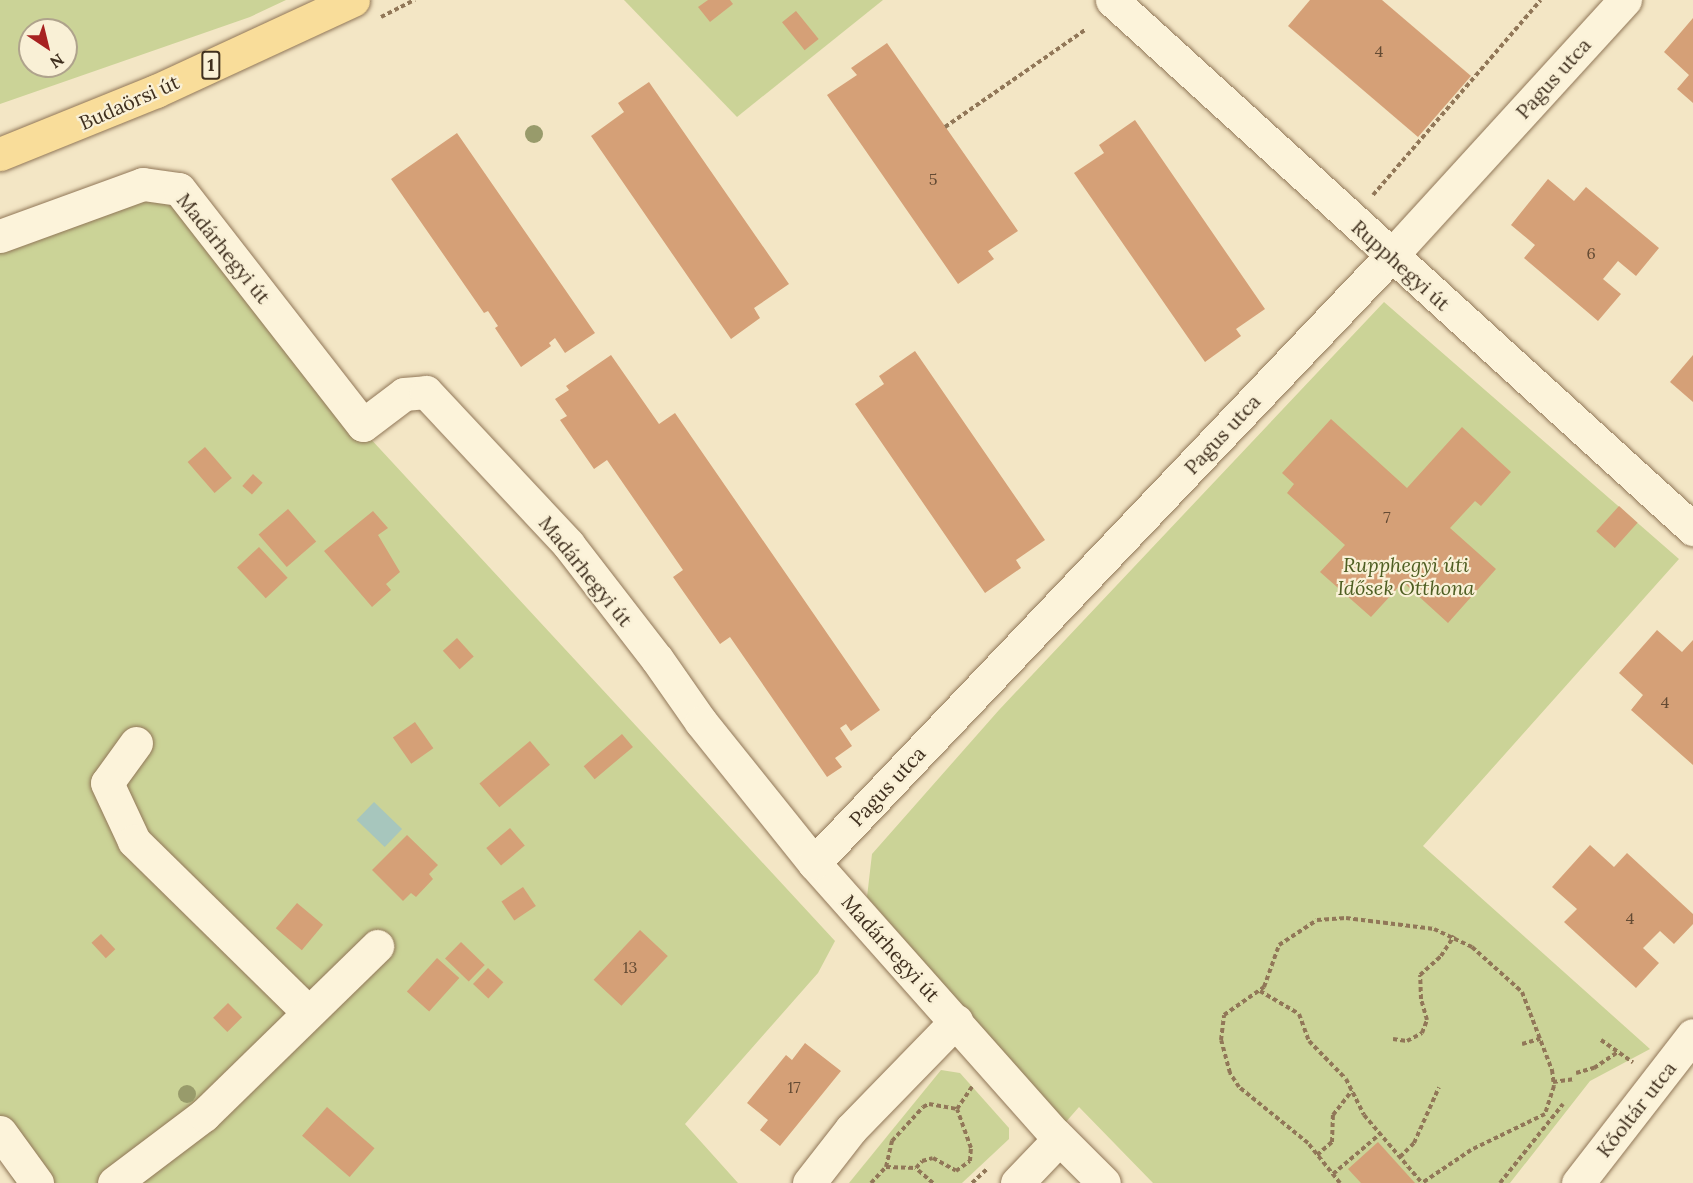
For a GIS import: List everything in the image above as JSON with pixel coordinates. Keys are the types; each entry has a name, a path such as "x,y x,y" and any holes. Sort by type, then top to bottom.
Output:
{"main road":[{"name":"Budaörsi út","path":"0,154 145,96 353,0"}],"street":[{"name":"Rupphegyi út","path":"1112,0 1693,529"},
{"name":"Pagus utca","path":"814,863 1391,256 1625,0"},
{"name":"Madárhegyi út","path":"0,236 143,184 179,189 363,425 404,394 426,392 522,492 568,544 657,659 700,722 814,863 1059,1139 1104,1183"},
{"path":"136,743 107,783 134,841 308,1012"},
{"path":"114,1183 204,1115 377,946"},
{"path":"809,1183 851,1129 956,1021"},
{"name":"Kőoltár utca","path":"1578,1183 1693,1035"},
{"path":"0,1132 37,1183"},
{"path":"1017,1183 1059,1139"}],"path":[{"path":"1371,198 1541,0"},
{"path":"945,127 1085,30"},
{"path":"1340,1183 1317,1155 1244,1092 1230,1073 1221,1040 1224,1015 1260,991 1279,945 1317,921 1346,918 1434,929 1454,936 1518,987 1540,1039 1553,1082 1545,1114"},
{"path":"1393,1039 1407,1041 1422,1033 1427,1020 1421,999 1420,975 1442,956 1454,936"},
{"path":"1260,991 1299,1014 1309,1041 1346,1079 1364,1115 1422,1183 1471,1150 1545,1114"},
{"path":"1522,1044 1540,1039"},
{"path":"1553,1082 1594,1068 1618,1052"},
{"path":"957,1109 974,1084"},
{"path":"1400,1157 1414,1143 1439,1087"},
{"path":"1317,1155 1332,1142 1333,1115 1352,1091"},
{"path":"871,1183 886,1167 892,1141 923,1107 929,1104 957,1109"},
{"path":"1500,1183 1563,1104"},
{"path":"916,1168 930,1157 953,1171 969,1164 971,1148 957,1109"},
{"path":"1545,1114 1551,1119"},
{"path":"1333,1174 1380,1133"},
{"path":"886,1167 916,1168 933,1183"}],"green space":[{"path":"0,0 286,0 250,17 78,77 78,18 18,18 18,78 75,78 0,104"},
{"path":"624,0 883,0 737,117"},
{"path":"146,171 368,436 835,941 818,973 685,1124 738,1183 15,1183 0,1153 0,226"},
{"name":"Rupphegyi úti Idősek Otthona","path":"1384,302 1679,559 1423,846 1650,1049 1590,1081 1510,1183 1153,1183 1079,1107 1065,1123 867,897 872,854 999,710"},
{"path":"941,1070 960,1073 1009,1128 1009,1139 962,1183 849,1183"}],"water":[{"path":"374,802 402,829 385,847 357,820"}],"building":[{"path":"708,0 730,0 733,4 710,22 698,7"},
{"path":"1310,0 1382,0 1471,76 1418,137 1288,26"},
{"path":"796,11 819,39 805,50 782,22"},
{"path":"1693,18 1693,103 1677,89 1689,75 1664,52"},
{"path":"887,43 1018,231 988,251 994,259 958,284 827,95 857,75 851,68"},
{"path":"649,82 789,284 754,308 760,318 731,339 591,136 624,112 618,103"},
{"path":"1135,120 1265,309 1236,329 1241,336 1205,362 1074,173 1104,153 1099,145"},
{"path":"457,133 595,333 565,353 555,338 549,343 551,346 521,367 495,328 498,326 488,311 484,313 391,179"},
{"path":"1548,179 1574,201 1586,187 1659,248 1636,276 1618,261 1603,279 1621,294 1598,321 1524,258 1535,245 1511,225"},
{"path":"915,351 1045,540 1016,560 1021,568 985,593 855,404 884,384 879,376"},
{"path":"611,355 659,424 675,413 880,710 851,731 846,724 840,728 852,746 835,758 842,767 827,777 730,637 720,644 673,577 683,570 607,460 594,469 560,420 567,416 555,399 569,390 566,386"},
{"path":"1693,355 1693,402 1670,382"},
{"path":"1331,419 1407,488 1462,427 1511,472 1481,506 1475,501 1450,528 1496,569 1448,623 1403,582 1371,617 1320,572 1345,545 1287,493 1294,484 1282,473"},
{"path":"205,447 232,478 215,493 188,462"},
{"path":"253,474 263,483 252,495 242,486"},
{"path":"1619,506 1638,523 1615,548 1596,531"},
{"path":"288,509 316,541 287,567 259,535"},
{"path":"373,511 388,528 378,535 400,572 386,584 391,590 372,607 324,551"},
{"path":"259,547 288,578 266,598 237,567"},
{"path":"1657,630 1682,652 1693,640 1693,765 1631,710 1643,695 1619,673"},
{"path":"457,638 474,657 460,669 443,651"},
{"path":"415,722 433,748 411,764 393,737"},
{"path":"622,734 633,747 595,779 584,766"},
{"path":"530,741 550,765 499,807 479,783"},
{"path":"510,828 525,846 501,866 486,848"},
{"path":"407,835 438,865 429,874 433,879 416,897 411,893 403,901 372,870"},
{"path":"1590,845 1614,867 1627,853 1693,914 1693,924 1674,944 1660,931 1643,948 1659,963 1636,988 1564,922 1577,909 1552,887"},
{"path":"523,887 536,906 514,921 501,902"},
{"path":"297,903 323,925 302,950 276,928"},
{"path":"640,930 668,956 621,1006 594,980"},
{"path":"101,934 115,949 106,958 91,943"},
{"path":"461,942 485,965 469,981 445,959"},
{"path":"437,958 459,978 429,1012 407,991"},
{"path":"488,968 503,982 488,998 473,984"},
{"path":"228,1003 242,1017 227,1032 213,1018"},
{"path":"805,1043 841,1071 780,1146 760,1130 768,1120 747,1103 786,1055 792,1060"},
{"path":"327,1107 375,1148 350,1177 302,1136"},
{"path":"1378,1142 1415,1183 1361,1183 1348,1169"}]}
